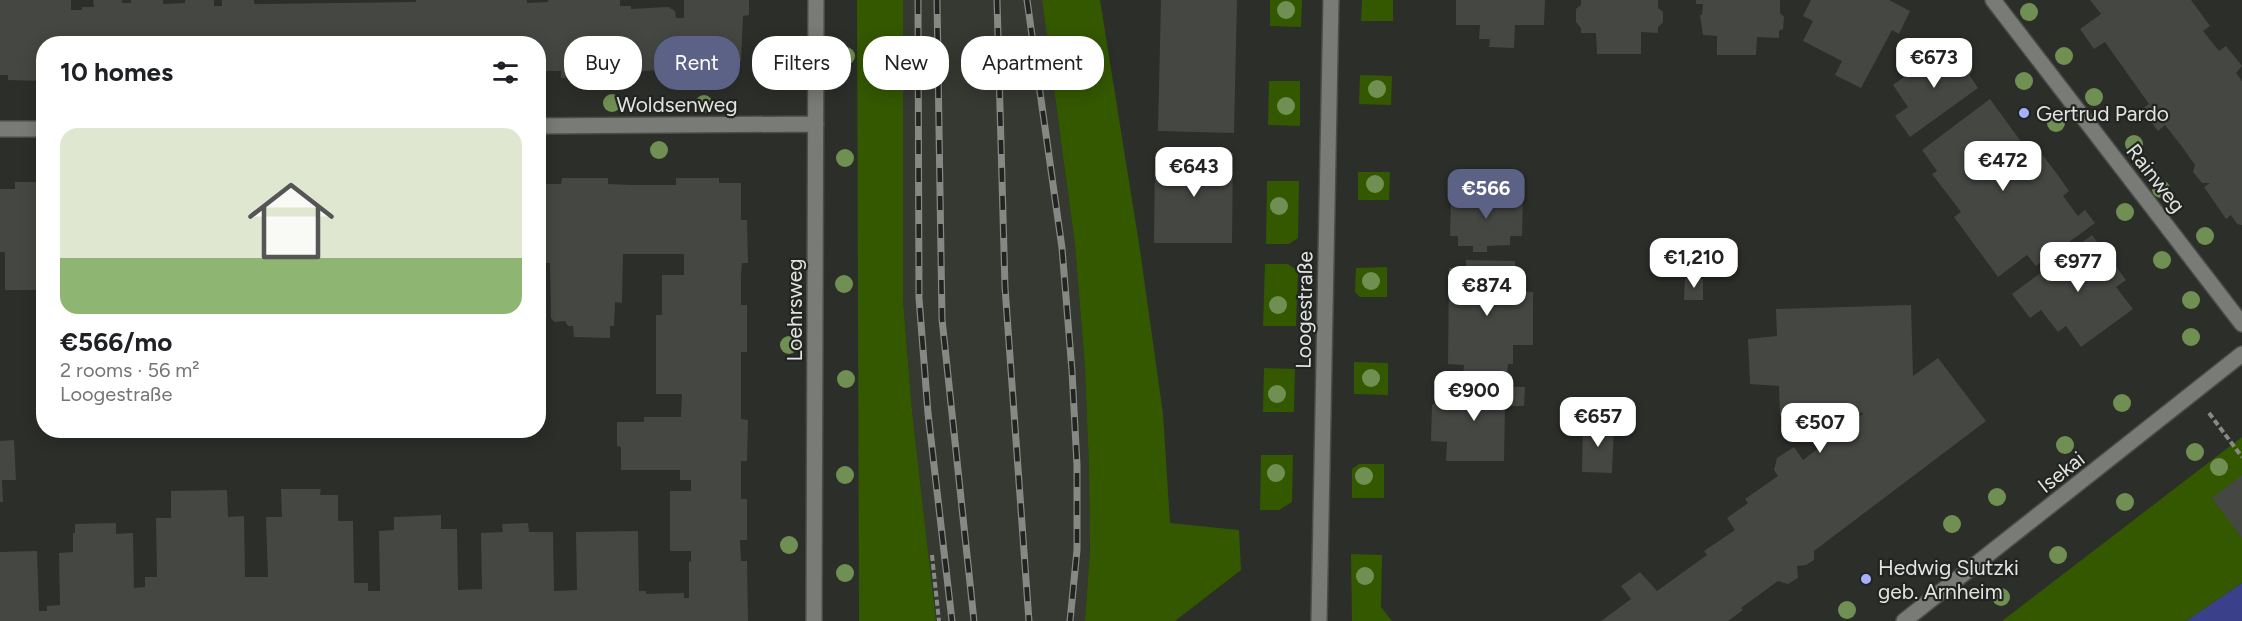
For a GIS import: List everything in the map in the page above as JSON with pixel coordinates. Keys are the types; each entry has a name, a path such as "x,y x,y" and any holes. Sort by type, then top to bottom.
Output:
{"street":[{"name":"Loehrsweg","path":"814,621 816,0"},
{"name":"Loogestraße","path":"1319,621 1331,0"},
{"name":"Rainweg","path":"1993,0 2242,324"},
{"name":"Woldsenweg","path":"546,126 816,124"},
{"path":"0,129 36,129"},
{"name":"Isekai","path":"1905,621 2242,354"}],"path":[{"path":"2193,394 2242,457"},
{"path":"932,555 939,621"}],"shaded area":[{"path":"903,0 1042,0 1047,36 961,36 961,90 1054,90 1075,245 1085,368 1090,550 1085,621 936,621 912,411 903,300 903,90 949,90 949,36 903,36"},
{"path":"2242,583 2242,621 2186,621"}],"green space":[{"path":"857,0 903,0 903,36 863,36 863,90 903,90 903,300 912,411 936,621 859,621"},
{"path":"1042,0 1100,0 1140,250 1163,414 1170,523 1239,530 1241,570 1175,621 1085,621 1090,550 1085,368 1075,245 1054,90 1104,90 1104,36 1047,36"},
{"path":"1270,0 1302,0 1301,27 1270,26"},
{"path":"1362,0 1393,0 1393,21 1361,21"},
{"path":"1360,75 1392,76 1391,105 1359,104"},
{"path":"1269,81 1300,81 1300,126 1268,125"},
{"path":"1358,172 1390,172 1389,200 1358,200"},
{"path":"1267,181 1299,181 1298,238 1289,244 1266,244"},
{"path":"1265,264 1288,264 1298,271 1296,326 1263,326"},
{"path":"1387,267 1387,297 1360,297 1355,292 1356,268"},
{"path":"1354,362 1388,363 1388,395 1354,394"},
{"path":"1264,368 1295,369 1294,412 1263,412"},
{"path":"2242,437 2242,583 2186,621 2002,621"},
{"path":"1261,455 1293,455 1292,502 1279,510 1260,510"},
{"path":"1359,464 1384,464 1384,498 1352,498 1352,469"},
{"path":"1351,554 1382,555 1381,607 1392,621 1352,621"}],"building":[{"path":"0,0 71,0 71,10 82,10 82,7 94,7 93,0 122,0 122,3 131,3 131,0 163,0 163,4 185,3 185,0 214,0 214,6 222,6 222,0 254,0 254,4 264,4 416,2 416,0 527,0 527,3 548,2 548,0 620,0 620,6 631,6 631,9 668,7 675,11 676,18 684,18 684,0 749,0 749,15 743,16 741,61 740,36 654,36 654,70 642,71 642,36 564,36 564,78 561,78 561,71 546,71 546,36 36,36 36,81 8,80 8,75 0,75"},
{"path":"1161,0 1237,0 1234,133 1158,131"},
{"path":"1456,0 1545,0 1544,25 1515,25 1514,48 1489,47 1490,39 1479,39 1480,25 1456,25"},
{"path":"1581,0 1658,0 1658,8 1663,12 1663,22 1658,27 1658,33 1641,32 1641,54 1597,54 1596,33 1581,33 1581,28 1576,22 1576,9 1581,5"},
{"path":"1696,0 1780,0 1780,13 1784,17 1783,29 1779,31 1779,38 1757,37 1756,55 1717,55 1717,36 1703,35 1700,15 1702,15 1703,4 1696,4"},
{"path":"1811,0 1889,0 1910,11 1899,34 1892,30 1861,88 1835,75 1842,61 1803,41 1813,21 1803,16"},
{"path":"2090,0 2191,0 2210,26 2203,31 2219,51 2226,46 2242,66 2236,73 2242,81 2242,225 2237,224 2231,215 2226,219 2204,187 2210,183 2202,183 2193,172 2195,165 2165,125 2158,131 2142,109 2149,104 2105,42 2094,49 2080,29 2101,14"},
{"path":"1948,45 1956,56 1963,56 1973,69 1970,76 1978,88 1910,137 1895,116 1908,107 1893,85"},
{"path":"1990,99 2033,158 2041,153 2057,174 2069,191 2063,196 2078,216 2085,210 2095,223 2036,266 2027,255 1998,277 1954,217 1961,212 1932,174 1937,171 1922,150"},
{"path":"1155,153 1233,153 1232,243 1154,243"},
{"path":"562,178 608,178 608,184 632,185 676,185 676,178 719,178 719,183 741,183 741,220 747,220 748,263 742,263 741,275 741,305 747,305 747,352 741,352 741,419 748,420 747,461 741,461 741,499 747,499 747,540 740,540 741,561 747,561 748,621 0,621 0,552 37,551 39,611 47,611 47,606 60,605 59,553 73,552 75,524 116,523 116,534 133,533 134,588 145,587 145,577 157,577 156,518 171,518 171,491 227,490 228,517 244,516 245,577 268,577 266,517 282,517 281,489 321,489 320,495 338,495 338,521 353,521 354,583 368,583 368,591 380,591 379,531 394,530 394,517 441,515 441,529 457,529 458,590 482,589 481,533 503,532 502,524 528,523 529,532 553,532 554,591 577,590 576,532 638,531 639,591 646,591 646,594 684,593 684,598 689,598 691,551 670,551 670,491 691,491 691,480 680,480 680,470 621,470 621,447 617,446 617,422 644,422 644,417 681,417 682,394 656,394 656,315 662,315 662,275 684,275 684,254 623,254 622,303 615,302 614,326 610,326 610,338 574,337 573,326 568,326 565,321 554,322 551,318 550,263 546,263 546,184 561,184"},
{"path":"15,182 36,182 36,290 5,290 5,252 0,252 0,189 15,189"},
{"path":"1459,192 1505,193 1505,197 1523,197 1522,236 1510,236 1510,245 1487,246 1487,252 1473,252 1473,246 1458,246 1458,236 1450,236 1451,200 1459,201"},
{"path":"2092,235 2126,280 2116,287 2133,309 2081,347 2066,326 2058,332 2041,310 2030,318 2012,294"},
{"path":"1466,260 1515,261 1515,291 1533,292 1533,345 1513,345 1513,364 1508,364 1507,375 1463,375 1464,365 1448,364 1449,268 1466,268"},
{"path":"1685,278 1703,279 1703,300 1684,300"},
{"path":"1911,305 1913,376 1938,358 1986,421 1814,551 1814,560 1806,565 1797,566 1798,578 1788,584 1778,581 1741,608 1743,610 1728,621 1601,621 1631,599 1621,586 1640,572 1657,591 1707,555 1704,551 1735,530 1727,518 1748,503 1745,499 1778,476 1774,470 1777,458 1794,447 1803,460 1864,413 1780,416 1779,386 1750,384 1748,339 1777,336 1776,309"},
{"path":"1448,386 1525,387 1524,406 1505,406 1504,461 1446,461 1447,442 1431,441 1432,404 1447,404"},
{"path":"1583,421 1614,425 1612,473 1582,472"},
{"path":"14,440 16,480 2,480 3,502 0,502 0,441"},
{"path":"2242,475 2242,538 2212,498"}],"railway":[{"path":"918,0 919,298 928,413 952,621"},
{"path":"937,0 942,319 974,621"},
{"path":"997,0 1005,287 1029,621"},
{"path":"1027,0 1062,248 1072,371 1077,465 1077,550 1070,621"}],"place":[{"name":"Gertrud Pardo","path":"2024,113"},
{"name":"Hedwig Slutzki geb. Arnheim","path":"1866,579"}]}
